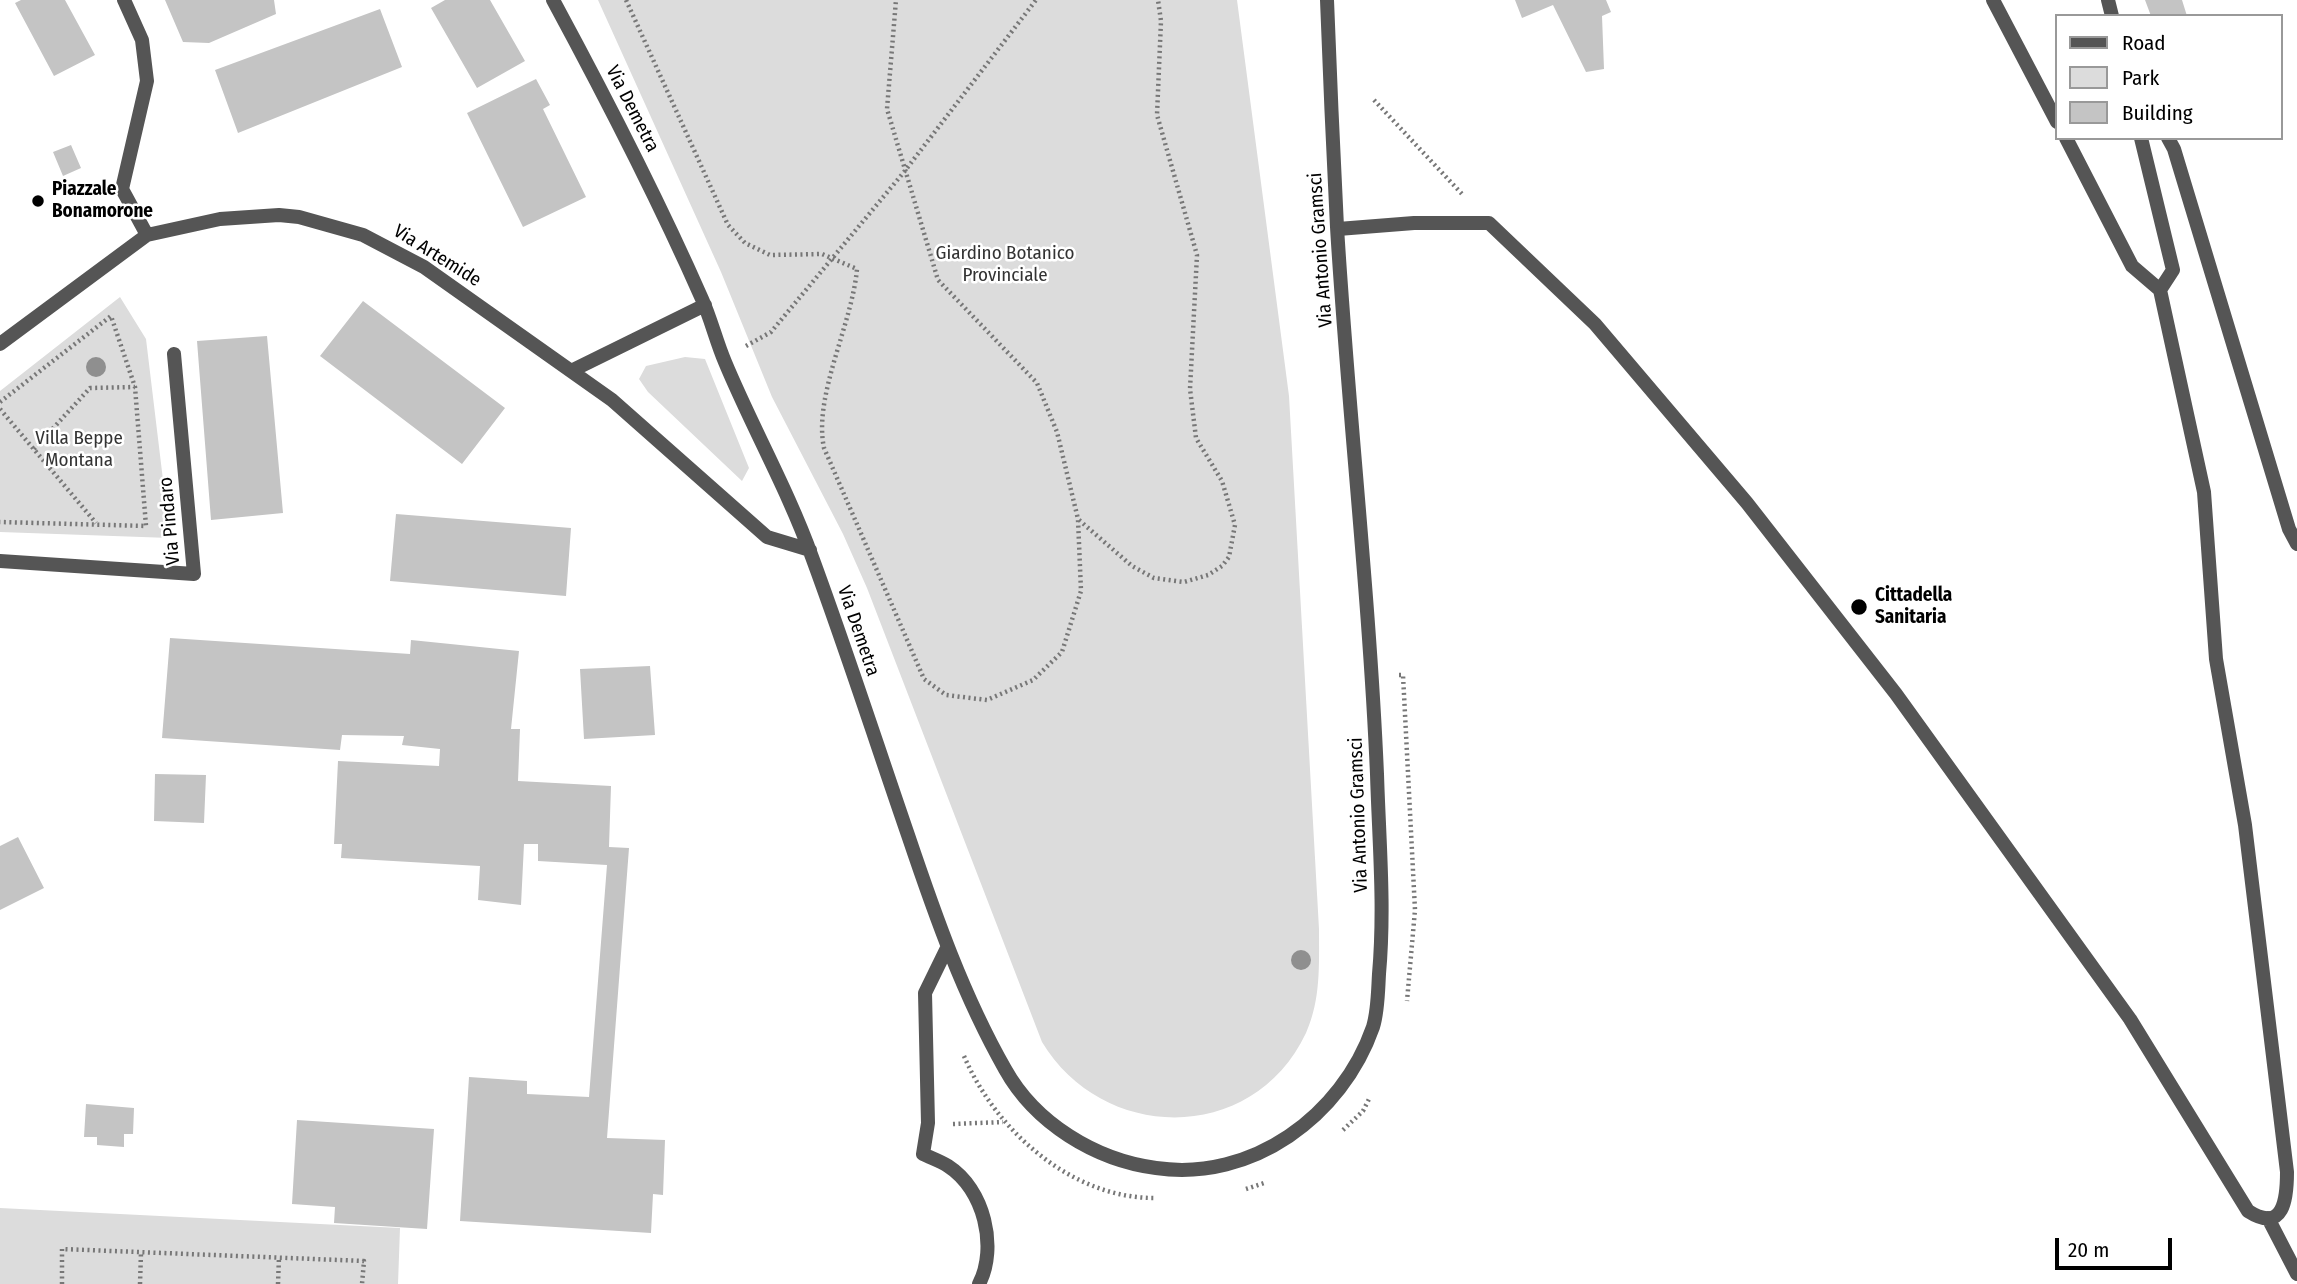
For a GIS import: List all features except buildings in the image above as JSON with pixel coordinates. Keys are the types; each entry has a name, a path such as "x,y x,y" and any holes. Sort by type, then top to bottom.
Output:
{"street":[{"path":"124,0 142,40 147,82 122,189 147,235"},
{"name":"Via Demetra","path":"553,0 616,117 705,306 723,358 810,550 947,948"},
{"name":"Via Antonio Gramsci","path":"947,948 1007,1074 1030,1104 1057,1129 1122,1161 1160,1169 1218,1166 1278,1144 1334,1100 1358,1062 1376,1021 1383,927 1373,678 1338,229 1327,0"},
{"path":"1993,0 2056,120"},
{"path":"1338,229 1414,223 1489,223 1595,324 1764,524 1896,694 2130,1019 2248,1211 2258,1217 2269,1218 2283,1209 2287,1201 2287,1172 2245,825 2216,659 2204,492 2160,290 2132,266 2067,140"},
{"path":"2141,140 2173,270 2160,290"},
{"path":"2169,140 2289,529 2297,544"},
{"name":"Via Artemide","path":"0,344 147,235 220,219 279,215 321,222 363,235 424,267 612,400 767,537 810,550"},
{"path":"571,371 705,306"},
{"name":"Via Pindaro","path":"0,561 194,574 174,354"},
{"path":"947,948 925,993 928,1123 923,1154 950,1167 966,1185 980,1209 989,1250 979,1284"},
{"path":"2269,1218 2297,1274"}],"path":[{"path":"626,0 728,225 745,243 770,255 800,252 834,257 857,269 847,324 820,417 824,448 925,679 946,695 987,700 1033,680 1062,652 1081,591 1078,519 1057,432 1037,383 938,280 887,109 896,0"},
{"path":"723,358 771,332 904,172 1036,0"},
{"path":"1078,519 1132,566 1154,578 1184,582 1208,575 1222,566 1229,557 1235,525 1222,481 1196,438 1190,389 1197,255 1157,115 1161,21 1158,0"},
{"path":"1374,100 1489,223"},
{"path":"0,402 111,316 135,387 146,526 0,522"},
{"path":"34,449 90,388 135,387"},
{"path":"0,409 96,524"},
{"path":"1373,678 1403,675 1415,910 1413,966 1405,1010"},
{"path":"962,1053 975,1082 1003,1122 1018,1138 1082,1180 1110,1189 1159,1198"},
{"path":"1337,1135 1363,1111 1374,1088"},
{"path":"954,1110 954,1124 1003,1122"},
{"path":"1242,1190 1267,1182"},
{"path":"62,1284 62,1249 364,1261 362,1284"},
{"path":"141,1252 141,1284"},
{"path":"278,1284 279,1257"}],"green space":[{"name":"Giardino Botanico Provinciale","path":"598,0 1237,0 1289,396 1319,929 1317,995 1306,1033 1282,1070 1251,1096 1215,1112 1177,1117 1138,1113 1102,1099 1069,1075 1042,1042 867,588 843,534 772,397 721,272"},
{"name":"Villa Beppe Montana","path":"120,297 146,339 170,538 0,532 0,391"},
{"path":"685,357 705,359 749,468 742,481 648,392 639,379 646,366"},
{"path":"0,1208 400,1228 398,1284 0,1284"}],"place":[{"name":"Piazzale Bonamorone","path":"38,201"},
{"name":"Cittadella Sanitaria","path":"1859,607"}]}
